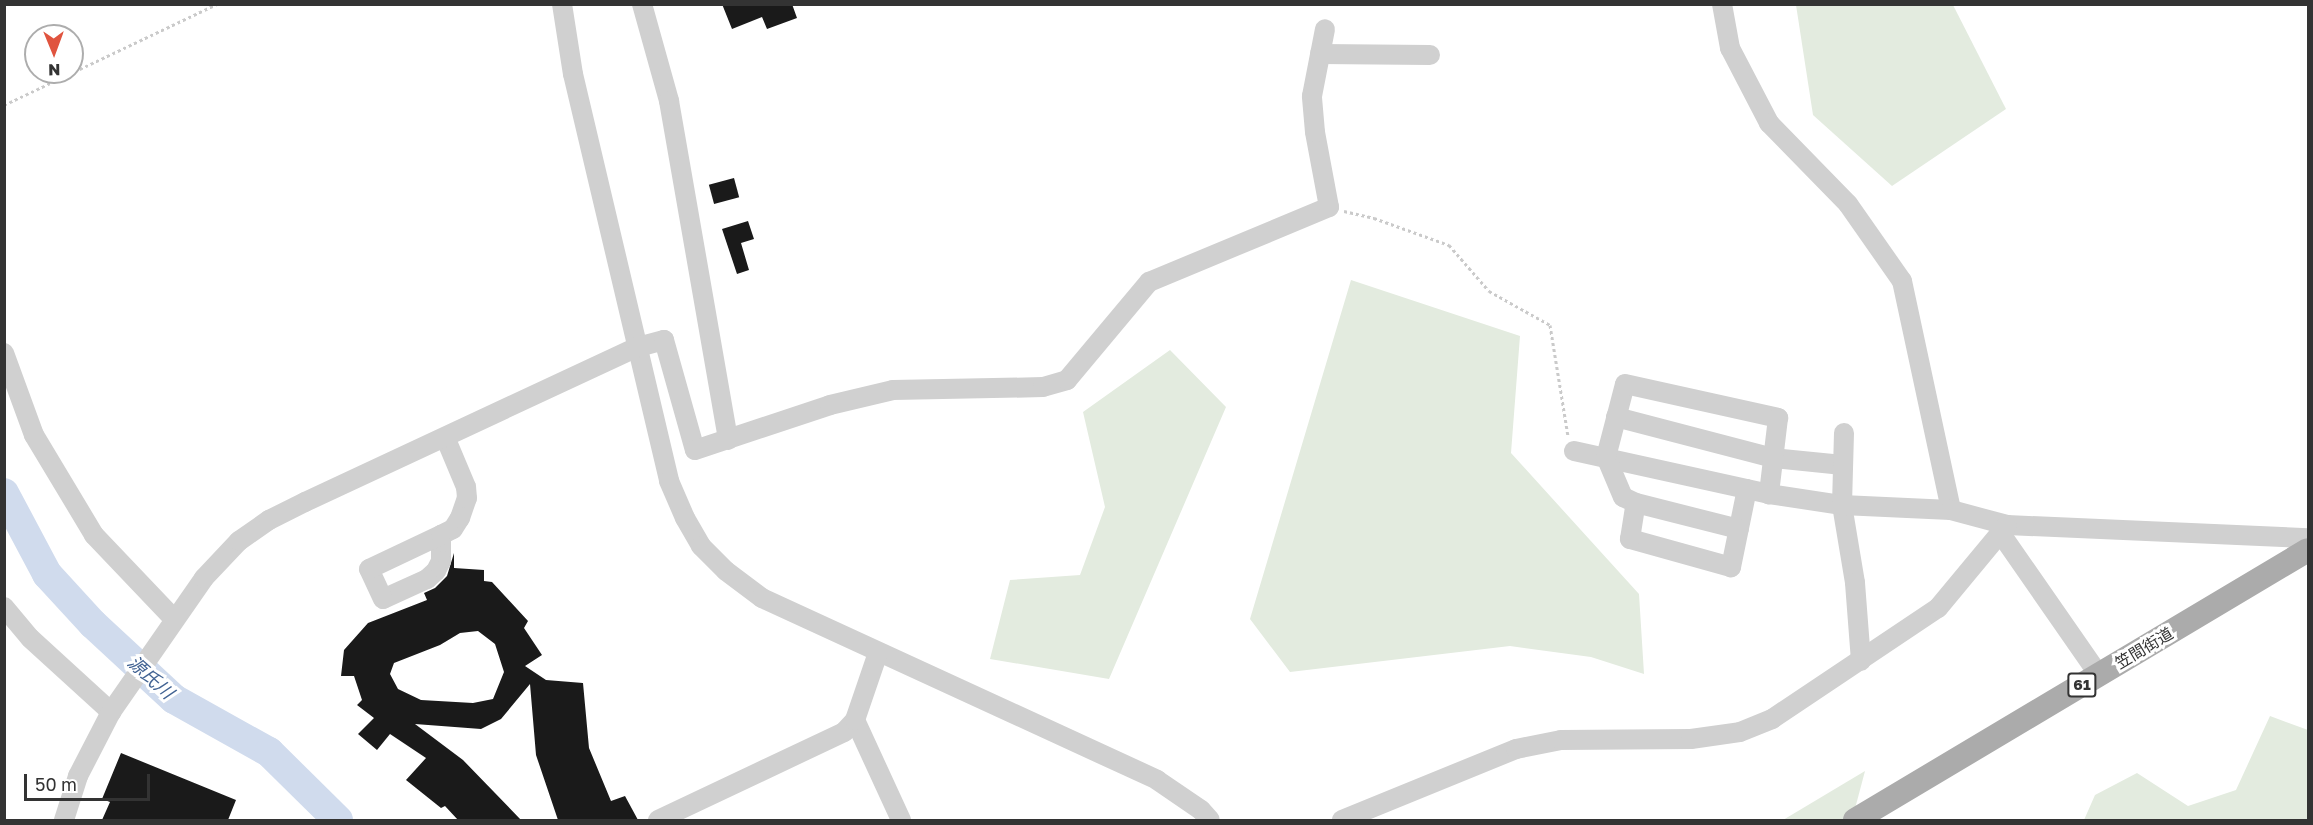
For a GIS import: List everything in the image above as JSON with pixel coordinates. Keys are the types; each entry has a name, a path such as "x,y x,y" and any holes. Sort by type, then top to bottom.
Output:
{"main road":[{"name":"笠間街道","path":"1855,820 2308,550"}],"street":[{"path":"562,4 573,74 669,481 685,518 701,546 726,571 762,598 1156,780 1201,810 1210,820"},
{"path":"642,4 669,102 728,440"},
{"path":"1722,4 1730,48 1769,123 1848,204 1902,281 1951,510"},
{"path":"64,820 78,776 117,704 169,626 222,557 239,541 261,525 305,502 638,347 664,340 695,450 830,405 893,390 1043,387 1066,380 1149,282 1329,207 1315,132 1312,96 1325,29"},
{"path":"1320,54 1430,55"},
{"path":"4,353 34,435 94,534 169,626"},
{"path":"1739,529 1636,503 1623,497 1606,457 1625,384 1778,417 1769,494"},
{"path":"1616,417 1773,458 1843,465"},
{"path":"1844,433 1842,505 1855,583 1861,661"},
{"path":"441,535 453,529 467,498 466,487 445,437"},
{"path":"1574,451 1769,494 1842,505 1951,510 2004,530 2308,538"},
{"path":"1636,503 1630,539 1731,567 1747,489"},
{"path":"1342,820 1516,749 1561,740 1691,739 1740,732 1772,719 1938,608 2004,530"},
{"path":"2004,530 2099,675"},
{"path":"5,607 30,638 117,704"},
{"path":"658,820 844,732 855,720 878,653"},
{"path":"855,720 901,820"}],"path":[{"path":"4,105 217,4"},
{"path":"1329,207 1374,218 1449,245 1489,291 1550,325 1567,433 1574,451"}],"shaded area":[{"path":"1796,5 1953,5 2006,109 1892,186 1813,115"},
{"path":"1351,280 1520,336 1511,453 1639,594 1644,674 1591,657 1510,646 1290,672 1250,619"},
{"path":"1170,350 1226,407 1109,679 990,659 1010,580 1080,575 1105,507 1083,412"},
{"path":"2270,716 2308,730 2308,820 2084,820 2095,795 2137,773 2188,806 2236,790"},
{"path":"1865,771 1852,820 1783,820"}],"building":[{"path":"722,4 792,4 797,18 767,29 762,17 732,29"},
{"path":"734,178 739,197 714,204 709,185"},
{"path":"748,221 754,239 741,243 749,270 737,274 722,229"},
{"path":"454,553 454,568 484,570 484,581 492,582 528,621 524,628 542,655 525,666 546,680 583,683 589,748 611,801 625,796 638,820 558,820 536,755 530,684 501,719 481,729 415,724 463,760 521,820 458,820 445,806 441,808 406,780 426,758 390,734 377,750 358,734 374,718 357,705 362,700 354,676 341,676 344,650 368,623 427,600 424,593 435,588 447,576","holes":["478,631 495,644 504,672 493,699 473,703 421,700 398,689 390,674 394,663 440,645 460,633"]},
{"path":"121,753 236,800 228,820 102,820 110,802 102,799"}],"waterway":[{"name":"源氏川","path":"4,493 47,574 93,624 174,699 269,752 338,820"}]}
